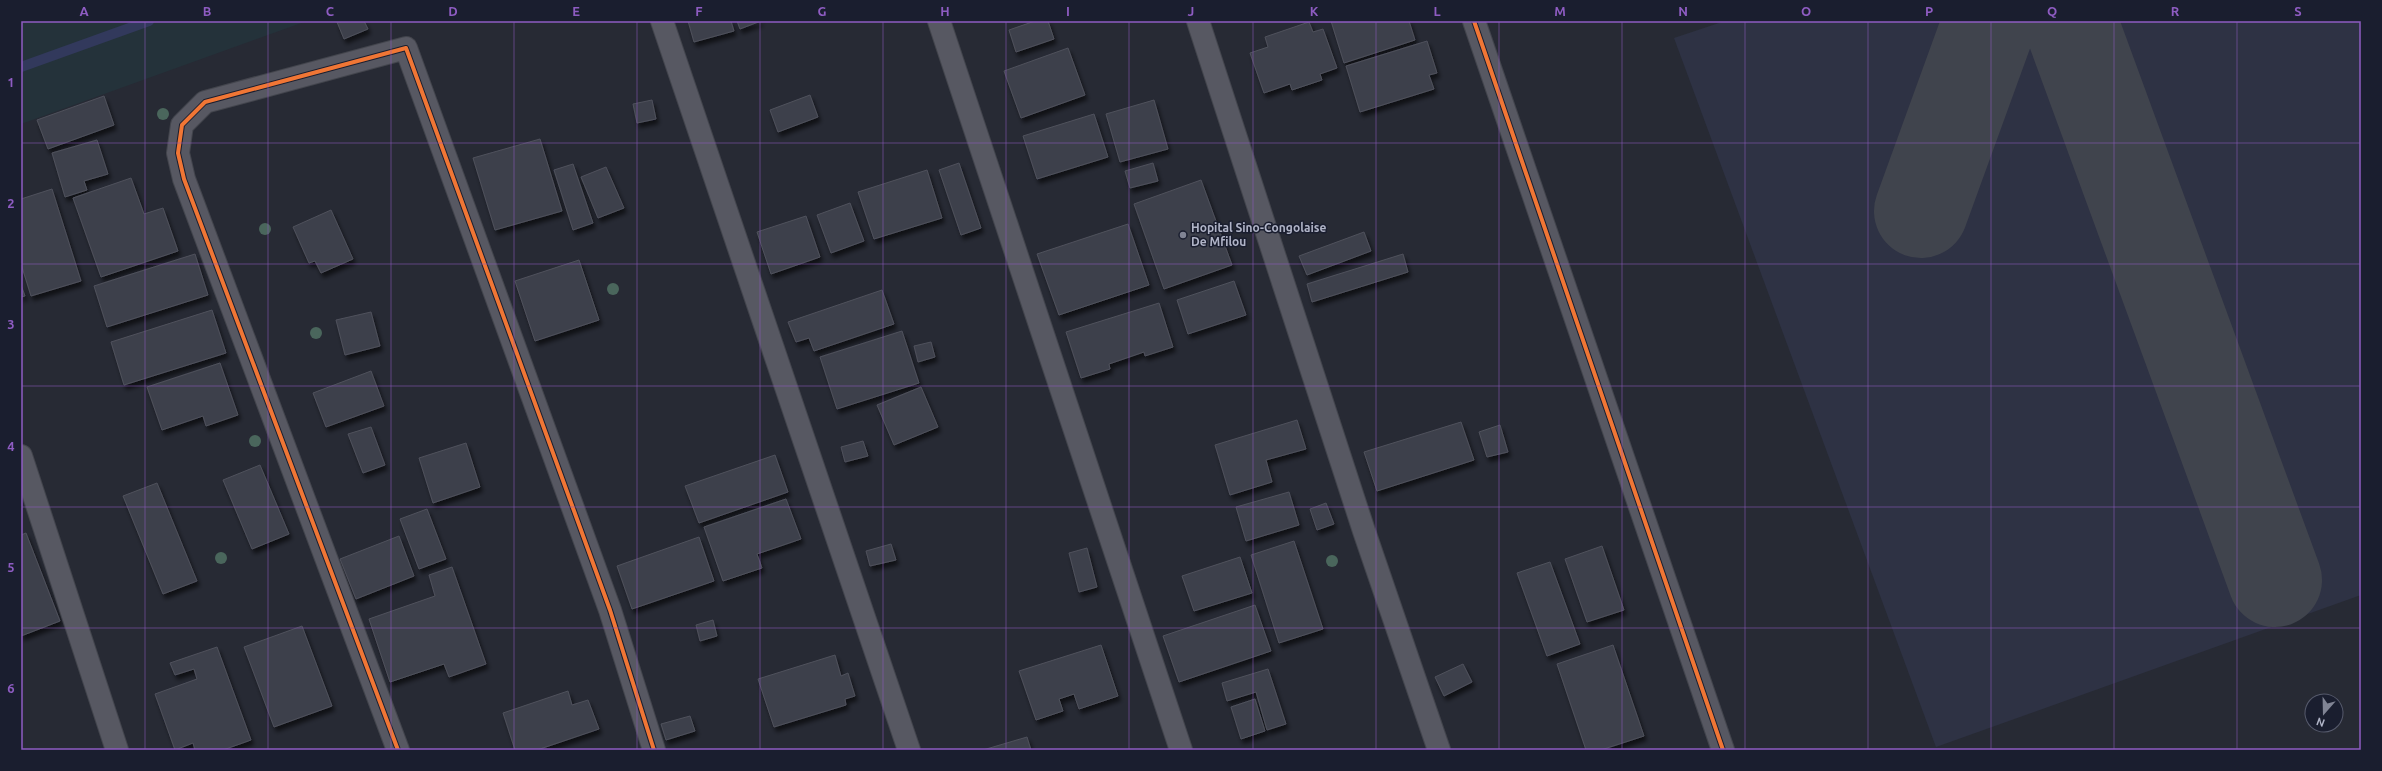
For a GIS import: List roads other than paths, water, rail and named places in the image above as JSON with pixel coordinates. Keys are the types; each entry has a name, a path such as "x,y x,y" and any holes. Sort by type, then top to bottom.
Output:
{"street":[{"path":"662,21 909,750"},
{"path":"939,21 1181,750"},
{"path":"1198,21 1364,531 1439,750"},
{"path":"1474,21 1723,750"},
{"path":"398,750 184,179 178,153 182,125 205,102 406,48 610,610 654,750"},
{"path":"21,456 117,750"}],"waterway":[{"path":"21,67 149,21"}],"place":[{"name":"Hopital Sino-Congolaise De Mfilou","path":"1183,235"}]}
